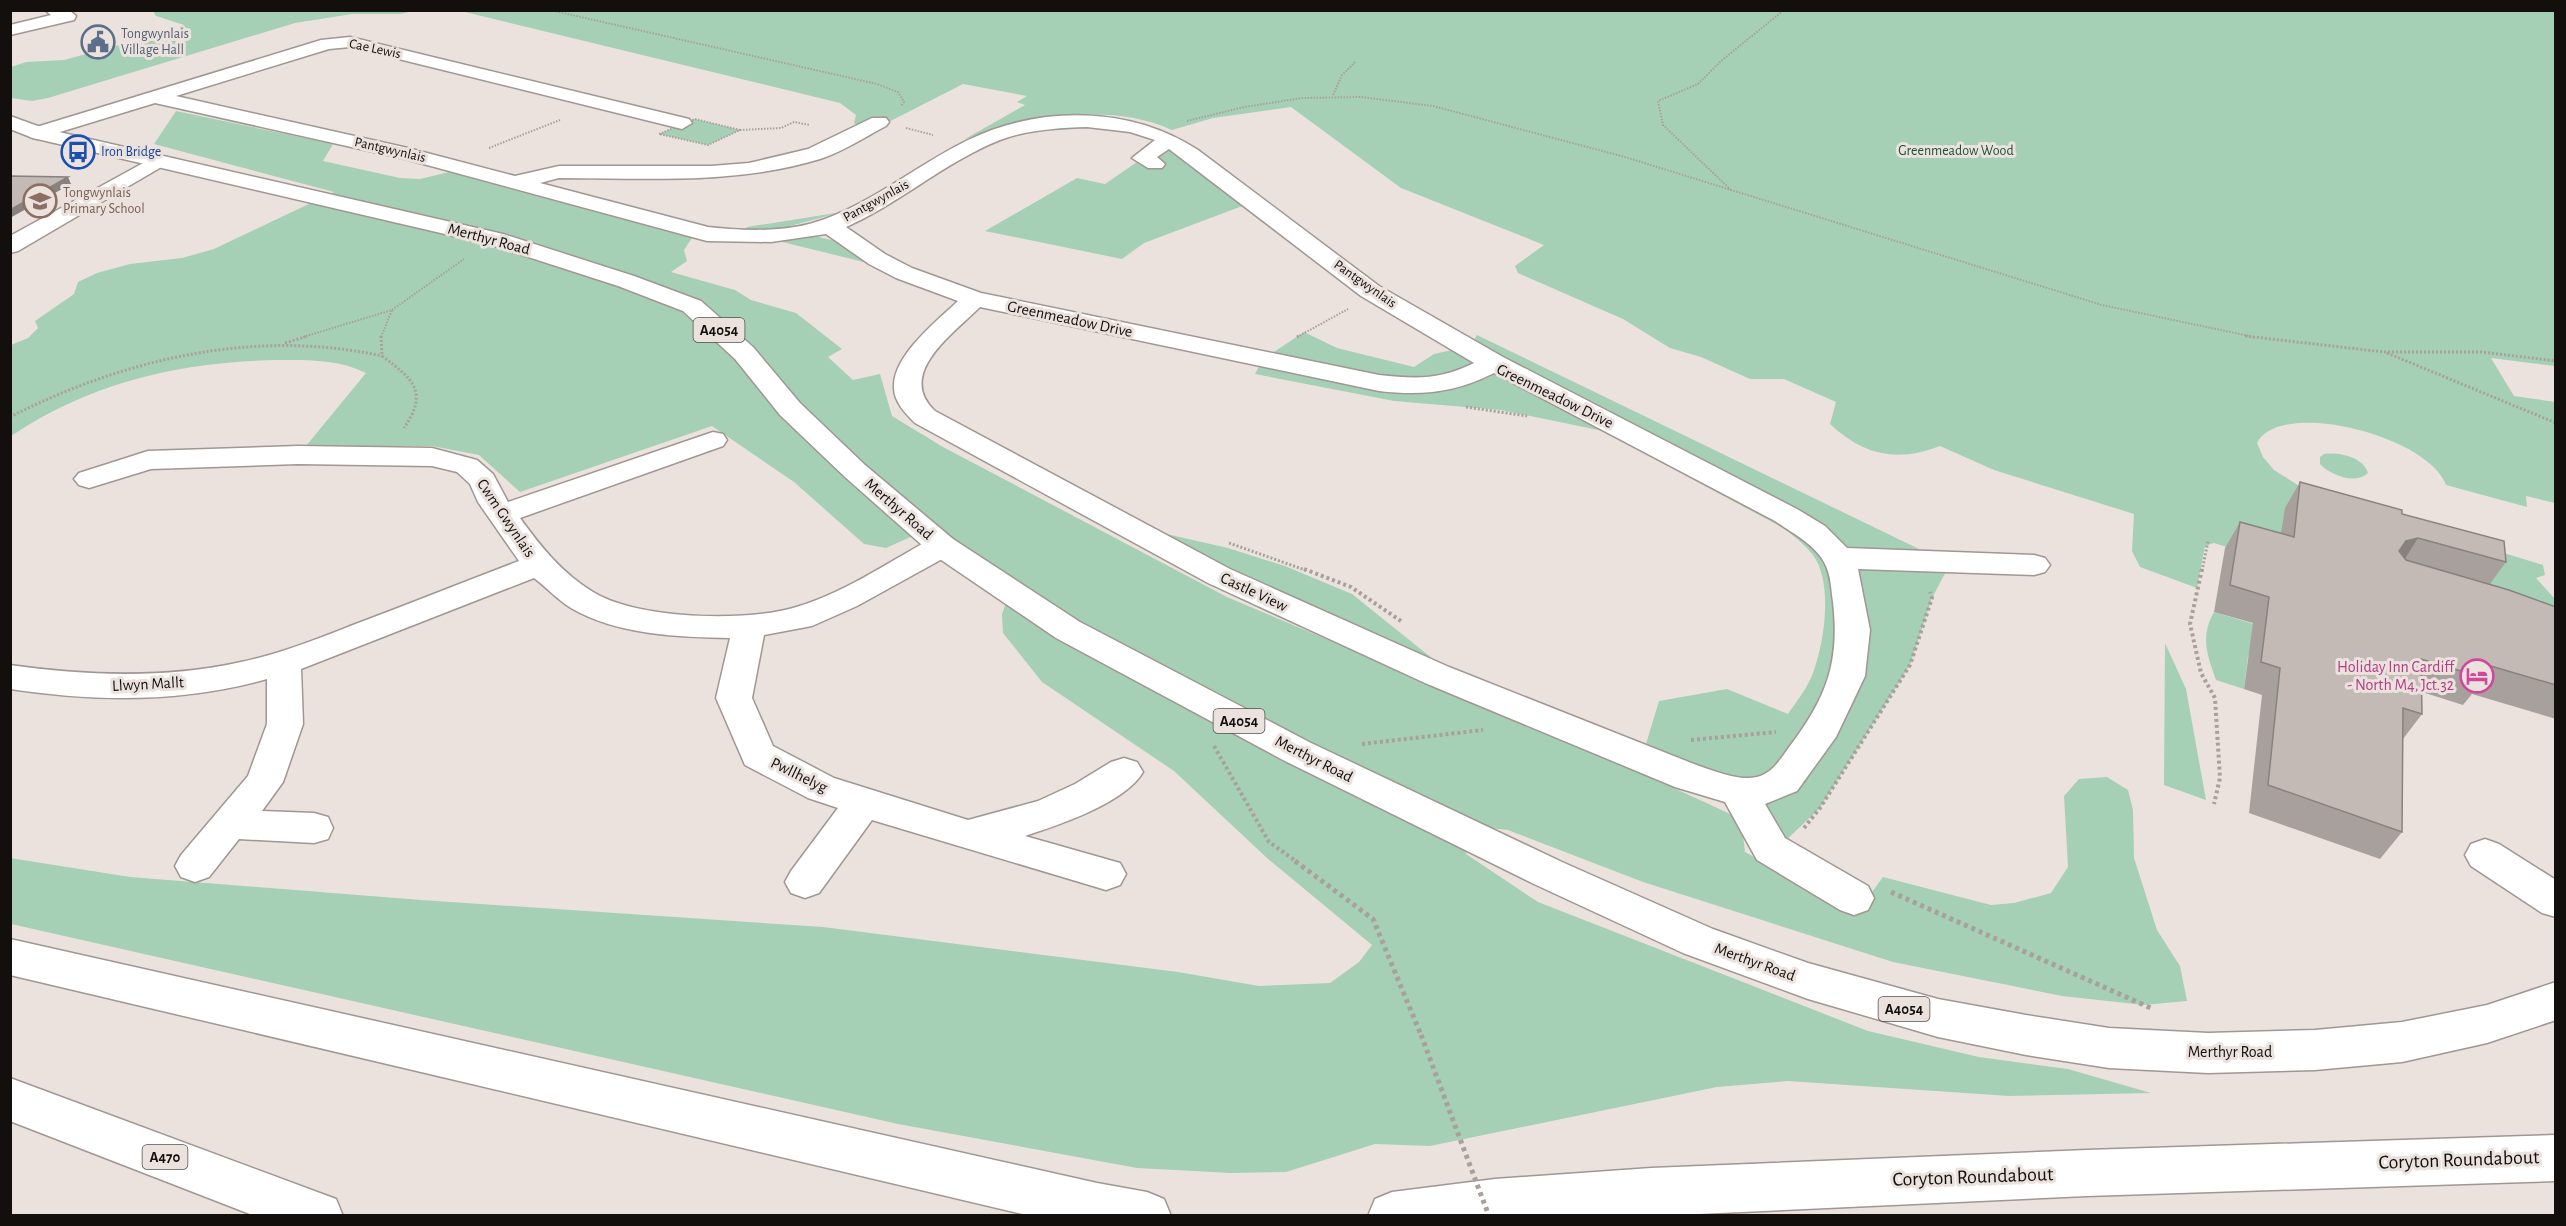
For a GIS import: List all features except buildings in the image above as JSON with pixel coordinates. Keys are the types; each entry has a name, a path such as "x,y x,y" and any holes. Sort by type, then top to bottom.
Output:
{"main road":[{"path":"10,30 68,16 53,10"},
{"name":"Cae Lewis","path":"37,134 327,44 350,42 600,105 682,123"},
{"name":"Pantgwynlais","path":"153,97 447,164 707,234 734,237 764,236 830,226 874,204 974,144 1009,131 1076,122 1116,123 1161,136 1376,294 1494,363"},
{"name":"Merthyr Road","path":"10,122 37,134 495,239 626,280 692,306 744,353 799,417 855,471 942,546 1068,630 1296,751 1548,873 1698,941 1808,981 1938,1018 2109,1048 2208,1053 2262,1052 2402,1042 2487,1024 2556,1001"},
{"path":"516,183 532,177 559,172 711,172 749,169 815,154 879,122"},
{"path":"1155,164 1142,158 1161,136"},
{"path":"10,246 156,162"},
{"name":"Greenmeadow Drive","path":"830,226 877,259 904,273 975,299 1379,383 1420,388 1455,383 1494,363 1786,515 1814,533 1838,558 1846,578 1853,630 1848,676 1823,728 1784,782 1762,791 1738,792"},
{"name":"Castle View","path":"975,299 914,359 907,377 910,401 925,417 1219,576 1437,675 1688,777 1738,792"},
{"path":"502,514 713,440"},
{"name":"Cwm Gwynlais","path":"89,479 153,448 432,457 467,466 483,480 493,502 538,566 582,600 625,617 687,626 749,627 800,618 845,599 942,546"},
{"path":"1838,558 2034,566"},
{"name":"Llwyn Mallt","path":"10,677 62,686 142,686 220,678 284,662 538,566"},
{"name":"Pwllhelyg","path":"749,627 734,698 758,755 821,788 956,831 1106,874"},
{"path":"195,866 264,782 285,724 284,662"},
{"path":"956,831 1013,826 1069,806 1098,791 1124,772"},
{"path":"1738,792 1771,849 1870,894"},
{"path":"805,882 865,801"},
{"path":"230,824 314,828"},
{"path":"2485,855 2556,901"},
{"path":"10,957 1062,1199 1147,1215"},
{"name":"A470","path":"10,1099 319,1215"},
{"name":"Coryton Roundabout","path":"1392,1215 1436,1209 1611,1195 1858,1182 2556,1158"}],"path":[{"path":"550,10 877,84 898,92 904,102 896,112 879,122"},
{"path":"1733,191 1707,164 1663,125 1658,101 1698,84 1720,61 1784,10"},
{"path":"1333,95 1342,75 1355,62"},
{"path":"1161,136 1258,103 1333,95 1420,104 1628,155 1733,191 2102,305 2251,337 2384,352 2482,352 2556,361"},
{"path":"447,164 600,105"},
{"path":"879,122 974,144"},
{"path":"279,345 392,310 495,239"},
{"path":"1263,359 1304,332 1376,294"},
{"path":"382,356 381,336 392,310"},
{"path":"10,417 77,387 121,372 226,349 279,345 333,345 382,356 411,382 419,396 417,411 383,455"},
{"path":"2384,352 2556,423"},
{"path":"2208,541 2190,624 2201,673 2215,698 2220,778 2214,804"},
{"path":"1760,831 1789,846 1820,808 1910,665 1932,598 1920,562"},
{"path":"1182,691 1269,842 1373,919 1421,1035 1489,1215"},
{"path":"1681,741 1823,728"},
{"path":"1296,751 1487,730"},
{"path":"1870,894 2165,1014"}],"green space":[{"path":"153,11 414,11 400,14 352,14 295,23 48,98 32,101 11,98 11,67 26,62 64,60 174,30 184,25 156,16"},
{"name":"Greenmeadow Wood","path":"461,11 2555,11 2555,366 2491,358 2514,396 2555,402 2555,503 2526,496 2527,507 2446,485 2434,468 2413,452 2385,438 2354,429 2323,423 2294,423 2271,430 2257,443 2263,457 2274,470 2312,494 2543,565 2545,575 2536,578 2555,599 2555,611 2278,563 2214,543 2205,546 2197,588 2140,567 2132,551 2134,514 1994,470 1940,446 1895,455 1881,453 1855,443 1830,424 1836,402 1784,379 1750,379 1701,357 1670,348 1623,319 1518,273 1515,266 1544,245 1401,188 1291,107 1213,118 1172,130 1147,121 1121,116 1068,116 1042,119 965,139 1025,105 1017,102 1027,96 963,84 869,132 854,123 856,115 840,103"},
{"path":"176,111 333,144 323,161 400,178 420,179 449,172 692,238 684,250 687,261 671,272 735,290 751,300 796,313 842,349 828,357 853,380 880,374 892,416 943,447 1227,597 1622,764 1741,819 1745,852 1856,914 1883,877 1991,905 2014,903 2051,893 2068,867 2064,796 2079,779 2107,777 2128,790 2133,810 2134,858 2157,930 2180,966 2187,1001 2144,1005 2062,996 1893,962 1643,882 1508,830 1470,826 1466,854 1538,902 1868,1031 1979,1057 2068,1069 2151,1093 2009,1096 1788,1081 1717,1087 1430,1146 1375,1144 1286,1172 1231,1173 1137,1168 898,1124 11,924 10,858 130,877 421,900 823,927 1178,972 1259,986 1330,983 1359,962 1372,945 1267,858 1174,771 1042,682 1003,633 1002,614 1010,591 924,531 886,548 864,544 794,482 712,426 520,492 479,455 432,446 306,446 366,373 334,363 277,360 206,365 138,378 73,402 11,436 11,345 28,338 38,328 35,321 74,294 78,282 97,273 130,264 182,258 214,249 334,192 154,144"},
{"path":"695,119 740,130 708,145 659,134"},
{"path":"1169,140 1253,202 1144,243 1122,259 985,231 1077,178 1105,184"},
{"path":"842,212 783,228 744,231 747,227"},
{"path":"814,236 836,241 872,264 778,241 786,237"},
{"path":"1304,332 1337,348 1414,367 1434,354 1470,346 1477,335 1950,564 1932,598 1910,665 1820,808 1783,843 1760,830 1688,777 1616,747 1646,744 1659,701 1727,689 1788,714 1811,678 1816,665 1825,616 1825,598 1819,567 1813,555 1803,544 1785,529 1603,431 1501,410 1394,401 1255,374 1263,359"},
{"path":"2324,454 2336,454 2356,459 2368,473 2356,478 2336,475 2320,464 2320,457"},
{"path":"1162,533 1228,548 1285,566 1352,594 1443,667 1224,569"},
{"path":"2214,612 2267,628 2248,656 2244,689 2216,680 2206,646 2207,630"},
{"path":"2165,643 2186,689 2206,800 2164,785"}],"place":[{"name":"Tongwynlais Village Hall","path":"98,42"},
{"name":"Iron Bridge","path":"78,152"},
{"name":"Tongwynlais Primary School","path":"40,201"},
{"name":"Holiday Inn Cardiff - North M4, Jct.32","path":"2477,676"}]}
